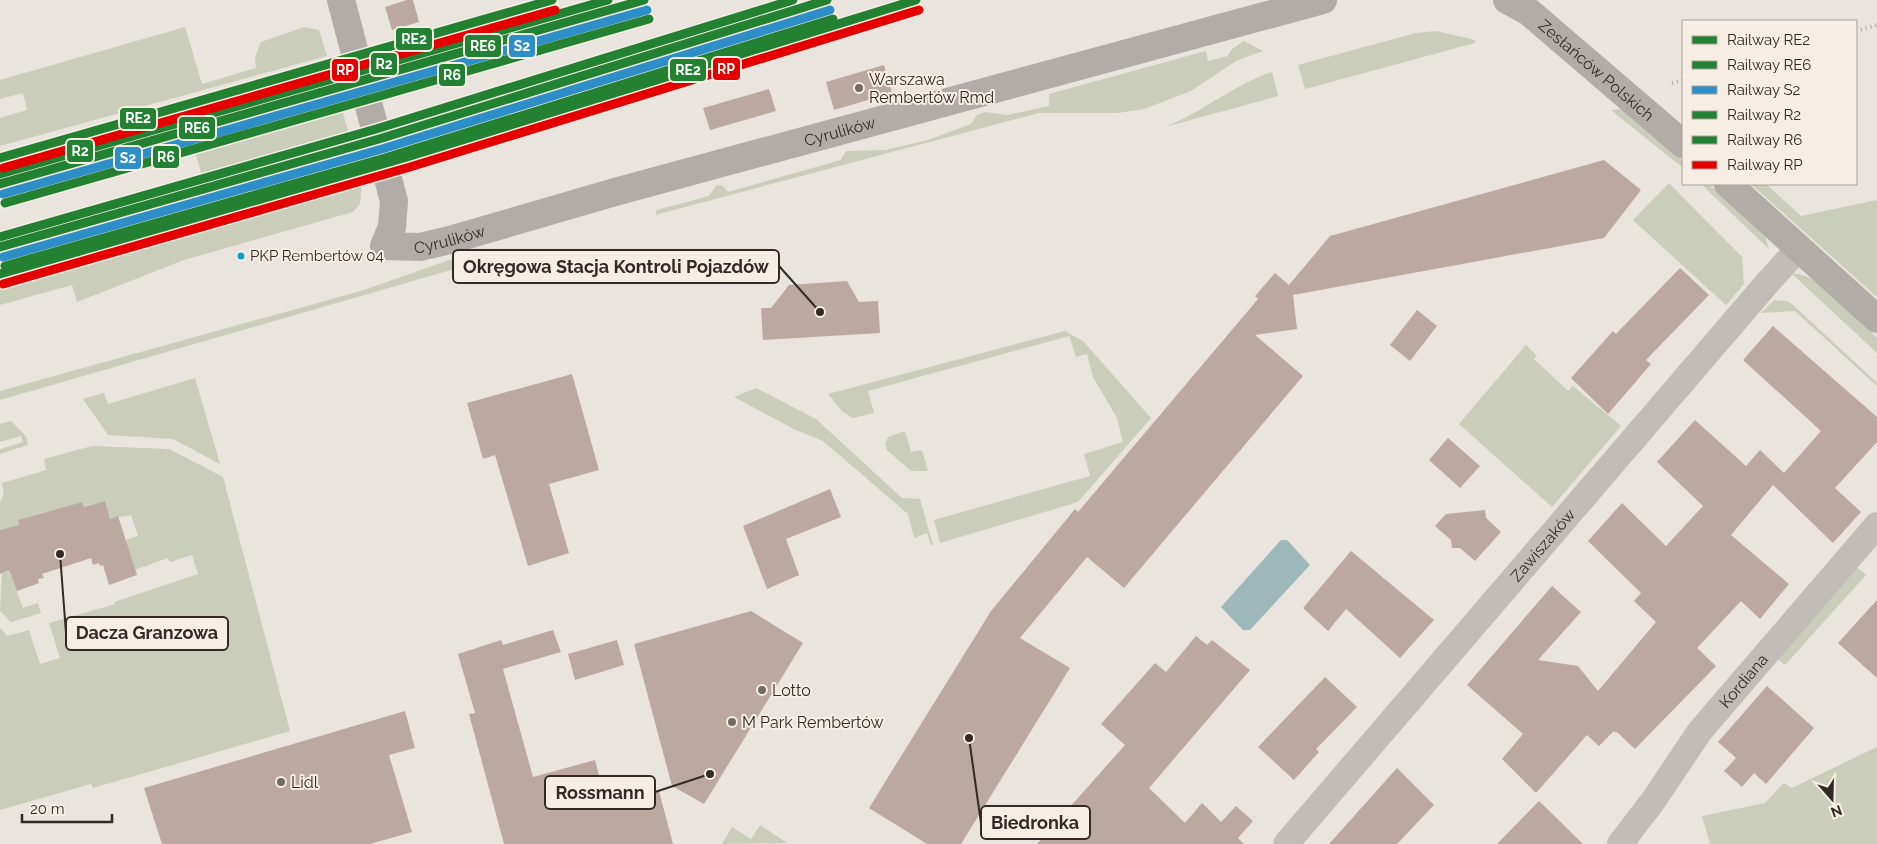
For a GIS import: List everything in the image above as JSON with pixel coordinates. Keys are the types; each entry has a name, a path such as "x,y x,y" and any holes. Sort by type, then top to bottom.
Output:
{"main road":[{"name":"Cyrulików","path":"341,0 394,201 392,227 384,246 420,247 1323,0"},
{"name":"Zesłańców Polskich","path":"1507,0 1529,12 1682,143"},
{"path":"1729,185 1877,319"}],"street":[{"name":"Zawiszaków","path":"1286,844 1799,248"},
{"name":"Kordiana","path":"1620,844 1653,801 1700,730 1877,525"}],"green space":[{"path":"185,27 202,84 256,68 255,57 261,42 304,27 319,30 327,56 0,146 0,118 27,110 23,93 0,99 0,80"},
{"path":"1436,31 1475,40 1475,43 1305,89 1298,65 1416,33"},
{"path":"1244,41 1263,51 1236,61 1191,91 1144,109 1118,113 1039,113 655,215 657,210 709,196 717,185 723,186 728,192 841,160 846,151 885,150 928,140 971,124 977,115 985,112 1008,115 1049,106 1049,94 1206,51 1208,61 1228,56 1231,50"},
{"path":"1272,72 1278,96 1165,127 1244,84"},
{"path":"339,98 350,138 203,180 192,141"},
{"path":"1611,110 1628,111 1682,160 1682,167"},
{"path":"362,181 360,204 353,212 184,260 77,302 72,285 0,305 0,283"},
{"path":"1669,183 1742,257 1744,284 1726,305 1633,220"},
{"path":"1702,185 1710,185 1758,227 1764,233 1769,249"},
{"path":"1752,185 1767,185 1801,216 1877,200 1877,297"},
{"path":"472,252 473,259 465,266 0,400 0,391 361,291"},
{"path":"1792,274 1802,275 1814,280 1838,298 1877,338 1877,353"},
{"path":"1774,300 1787,301 1792,304 1877,383 1877,386 1795,311 1761,313"},
{"path":"1065,331 1083,341 1151,418 1078,502 940,543 934,520 1090,476 1084,454 1123,442 1117,418 1093,377 1087,354 1076,357 1069,336 868,391 874,413 853,418 843,412 828,394"},
{"path":"1526,345 1537,356 1534,359 1568,391 1573,386 1621,426 1552,507 1459,424"},
{"path":"195,378 220,464 173,439 108,435 83,399 104,393 108,404"},
{"path":"756,388 816,419 902,498 920,499 933,545 931,545 927,533 914,538 908,514 823,441 796,430 734,397"},
{"path":"11,421 26,436 28,445 0,454 0,449 23,442 21,436 0,442 0,424"},
{"path":"905,431 911,452 922,450 928,471 911,471 887,450 885,444 888,437"},
{"path":"92,446 169,449 223,477 290,731 93,788 91,784 0,810 0,628 8,636 29,630 40,664 60,658 49,623 115,604 114,602 198,574 192,555 170,562 168,558 126,573 116,543 138,536 131,515 110,519 105,501 84,507 82,502 18,520 19,525 0,530 0,503 4,494 2,483 46,470 44,459"},
{"path":"1853,564 1866,575 1785,665 1773,656"},
{"path":"2,570 3,573 9,570 23,608 38,603 41,613 11,622 0,611"},
{"path":"1877,747 1877,844 1710,844 1702,816 1765,803 1784,783 1792,788"},
{"path":"760,825 787,843 722,844 732,827 751,839"}],"water":[{"path":"1281,540 1287,540 1310,565 1250,630 1243,630 1221,607"}],"building":[{"path":"413,0 419,22 392,30 385,7"},
{"name":"Warszawa Rembertów Rmd","path":"884,65 892,93 834,110 826,82"},
{"path":"769,89 776,111 710,130 703,108"},
{"path":"1604,160 1641,190 1604,238 1293,295 1297,329 1255,335 1303,376 1124,588 1087,557 1020,638 1070,668 961,844 927,844 869,808 991,611 1075,509 1078,512 1258,299 1255,296 1275,273 1289,285 1330,236"},
{"path":"1680,268 1709,295 1646,360 1651,364 1608,414 1571,378 1613,331 1616,334"},
{"path":"847,281 859,302 878,301 880,333 763,340 761,308 771,308 789,285"},
{"path":"1417,310 1437,326 1410,361 1390,345"},
{"path":"1773,326 1877,417 1877,442 1835,488 1861,512 1833,543 1773,485 1731,535 1789,584 1760,619 1741,601 1697,648 1716,666 1635,749 1614,731 1599,746 1587,735 1536,793 1502,759 1523,734 1467,685 1552,586 1581,612 1538,660 1578,666 1598,691 1656,622 1634,601 1641,593 1588,541 1622,503 1666,546 1703,506 1657,462 1695,420 1746,466 1760,450 1784,473 1821,431 1743,360"},
{"path":"572,374 599,470 549,484 569,553 528,566 495,455 483,459 467,403"},
{"path":"1448,438 1480,466 1460,488 1429,460"},
{"path":"830,489 841,517 786,539 799,575 767,589 743,526"},
{"path":"105,501 110,519 118,516 137,575 109,585 103,565 100,566 99,563 93,565 91,558 42,574 44,578 38,579 39,583 17,591 9,570 0,574 0,530 19,525 18,520 82,502 84,507"},
{"path":"1485,510 1486,518 1501,532 1475,561 1460,548 1452,548 1451,540 1435,526 1446,514"},
{"path":"1351,551 1434,620 1400,658 1346,609 1328,631 1303,608"},
{"path":"1877,600 1877,678 1838,643"},
{"path":"751,611 803,643 704,804 672,786 634,644"},
{"path":"553,630 561,652 503,669 533,777 595,760 607,806 659,791 673,844 504,844 469,714 475,713 458,654 501,640 503,645"},
{"path":"1196,636 1207,645 1212,640 1250,670 1149,788 1185,823 1202,803 1221,822 1236,806 1253,821 1238,838 1244,844 1037,844 1125,745 1101,724 1155,663 1166,672"},
{"path":"617,640 624,665 575,680 568,654"},
{"path":"1325,677 1357,707 1316,749 1319,752 1294,780 1258,747"},
{"path":"1767,686 1814,728 1766,784 1754,773 1742,787 1724,771 1736,758 1718,742"},
{"name":"Lidl","path":"405,711 415,748 389,755 412,832 370,844 162,844 144,788"},
{"path":"1397,768 1434,805 1397,844 1329,844"},
{"path":"1539,801 1583,844 1497,844"}],"railway":[{"path":"1857,31 1877,25"},
{"path":"1672,83 1682,80"}],"rail line":[{"name":"RE2","path":"0,158 552,0"},
{"name":"R2","path":"0,174 608,0"},
{"name":"RE6","path":"0,184 644,0"},
{"name":"R2","path":"0,237 376,129 793,0"},
{"name":"RE6","path":"0,247 379,139 827,0"},
{"name":"RE2","path":"0,274 407,157 916,0"},
{"name":"RP","path":"3,168 555,10"},
{"name":"S2","path":"3,194 647,10"},
{"name":"S2","path":"3,257 382,149 830,10"},
{"name":"RP","path":"3,284 410,167 919,10"},
{"name":"R6","path":"5,203 649,19"},
{"name":"R6","path":"5,266 385,158 833,19"}],"place":[{"name":"Warszawa Rembertów Rmd","path":"859,88"},
{"name":"PKP Rembertów 04","path":"241,256"},
{"name":"Okręgowa Stacja Kontroli Pojazdów","path":"820,312"},
{"name":"Dacza Granzowa","path":"60,554"},
{"name":"Lotto","path":"762,690"},
{"name":"M Park Rembertów","path":"732,722"},
{"name":"Biedronka","path":"969,738"},
{"name":"Rossmann","path":"710,774"},
{"name":"Lidl","path":"281,782"}]}
